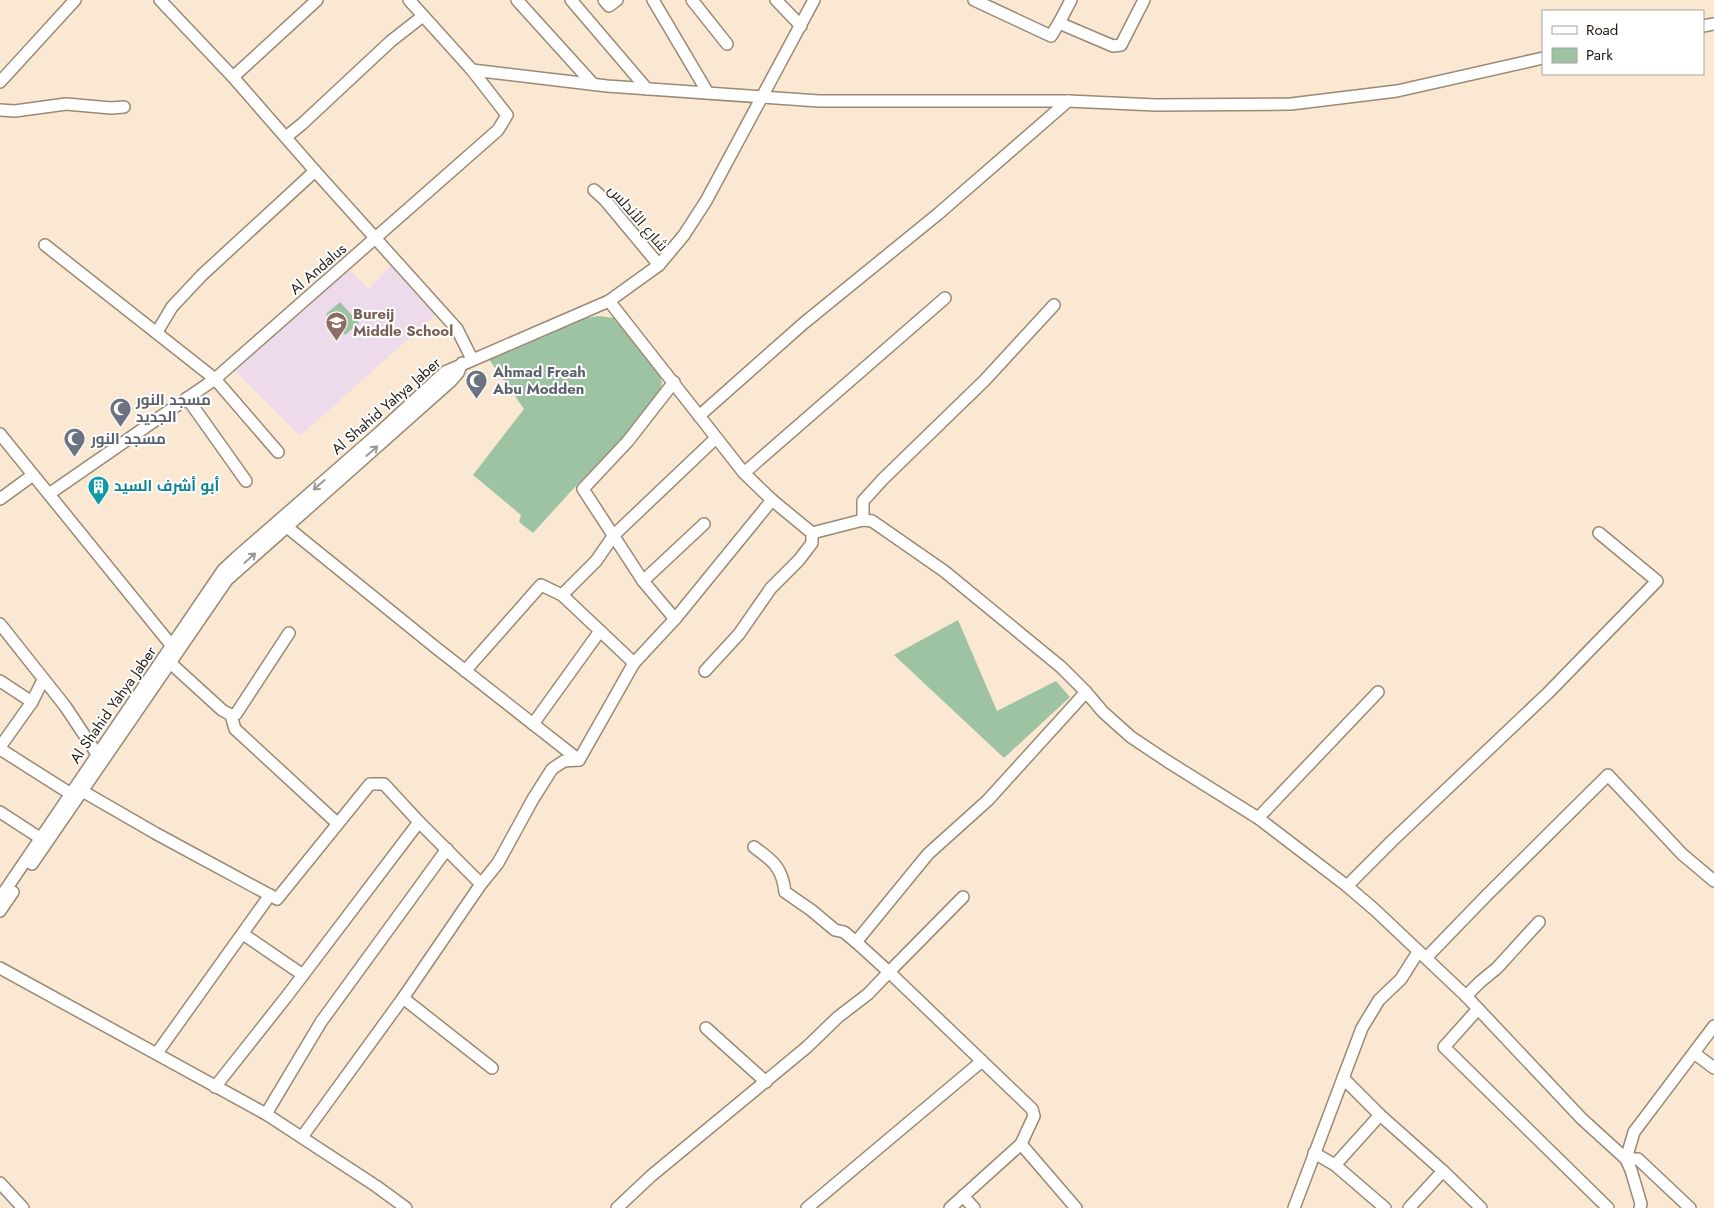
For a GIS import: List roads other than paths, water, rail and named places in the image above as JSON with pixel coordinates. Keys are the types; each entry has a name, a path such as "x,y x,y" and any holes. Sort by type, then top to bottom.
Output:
{"street":[{"path":"0,82 75,0"},
{"path":"160,0 233,77 457,328 467,361"},
{"path":"233,77 317,0"},
{"path":"409,0 472,70 647,89 819,101 1068,101 1156,105 1291,104 1396,91 1542,58"},
{"path":"517,0 593,84"},
{"path":"571,0 647,89"},
{"path":"604,0 609,6 617,0"},
{"path":"692,0 727,44"},
{"path":"776,0 801,26"},
{"name":"Al Shahid Yahya Jaber","path":"0,911 76,791 97,754 227,580 282,523 445,372 608,302 659,265 684,235 706,201 814,0"},
{"path":"974,0 1051,36 1071,0"},
{"path":"1059,23 1113,46 1121,45 1144,0"},
{"path":"655,1 708,93"},
{"path":"286,137 391,41 423,16"},
{"name":"Al Andalus","path":"49,494 215,379 498,130 507,115 472,70"},
{"path":"700,416 804,323 938,214 1068,101"},
{"path":"0,110 15,111 66,104 112,108 124,107"},
{"path":"157,332 172,307 202,276 315,171"},
{"name":"شارع الأندلس","path":"594,190 605,200 659,265"},
{"path":"44,245 215,379 278,452"},
{"path":"744,473 945,298"},
{"path":"608,302 674,382 744,473 772,500 812,533"},
{"path":"863,520 863,501 883,479 986,380 1054,305"},
{"path":"674,382 628,441 583,489 643,581 675,619"},
{"path":"187,398 246,481"},
{"path":"0,434 172,646"},
{"path":"562,595 596,561 614,536 716,438"},
{"path":"0,499 33,475"},
{"path":"579,760 634,663 675,619 772,500"},
{"path":"812,533 863,520 872,521 944,571 1061,668 1130,737 1258,818 1347,886 1466,996 1582,1119 1626,1159 1631,1170 1640,1208"},
{"path":"282,523 465,671 579,760"},
{"name":"Al Shahid Yahya Jaber","path":"0,898 40,838 76,791 168,660 172,646 224,570 237,557 282,523"},
{"path":"643,581 704,524"},
{"path":"705,671 739,634 771,588 799,560 812,543 812,533"},
{"path":"1347,886 1548,693 1657,581 1599,533"},
{"path":"465,671 541,585 562,595 634,663"},
{"path":"0,624 65,706 97,754"},
{"path":"533,724 600,631"},
{"path":"231,715 236,714 289,633"},
{"path":"168,660 222,710 231,715 235,729 337,822"},
{"path":"44,680 32,702 0,748 277,899 337,822 370,784 384,784 419,822 482,884"},
{"path":"0,681 32,702"},
{"path":"856,942 928,854 988,800 1086,692"},
{"path":"1258,818 1378,692"},
{"path":"302,1137 498,863 533,799 552,769 564,761 579,760"},
{"path":"1294,1208 1362,1028 1378,1000 1608,775 1682,854 1714,881"},
{"path":"0,812 40,838"},
{"path":"215,1087 419,822"},
{"path":"754,847 771,859 777,867 783,877 785,892 811,910 834,930 844,932 856,942 1032,1110 1034,1116 1021,1144 950,1208"},
{"path":"266,1114 321,1022 447,849"},
{"path":"157,1053 270,895"},
{"path":"617,1208 651,1176 808,1048 838,1017 868,994 963,897"},
{"path":"1466,996 1497,968 1539,922"},
{"path":"243,934 303,975"},
{"path":"0,968 266,1114 406,1208"},
{"path":"403,998 492,1068"},
{"path":"1478,1010 1444,1047 1608,1208"},
{"path":"706,1028 766,1082"},
{"path":"1626,1159 1634,1132 1713,1031"},
{"path":"1694,1053 1714,1068"},
{"path":"807,1208 982,1061"},
{"path":"1343,1078 1380,1116 1443,1171 1480,1208"},
{"path":"1335,1165 1380,1116"},
{"path":"1021,1144 1076,1208"},
{"path":"1314,1154 1335,1165 1385,1208"},
{"path":"1626,1159 1638,1159 1690,1208"},
{"path":"1409,1208 1443,1171"},
{"path":"0,1183 23,1208"},
{"path":"963,1196 974,1208"}],"place":[{"name":"Bureij Middle School","path":"337,342"},
{"name":"Ahmad Freah Abu Modden","path":"477,400"},
{"name":"مسجد النور الجديد","path":"120,428"},
{"name":"مسجد النور","path":"75,458"},
{"name":"أبو أشرف السيد","path":"98,505"}]}
